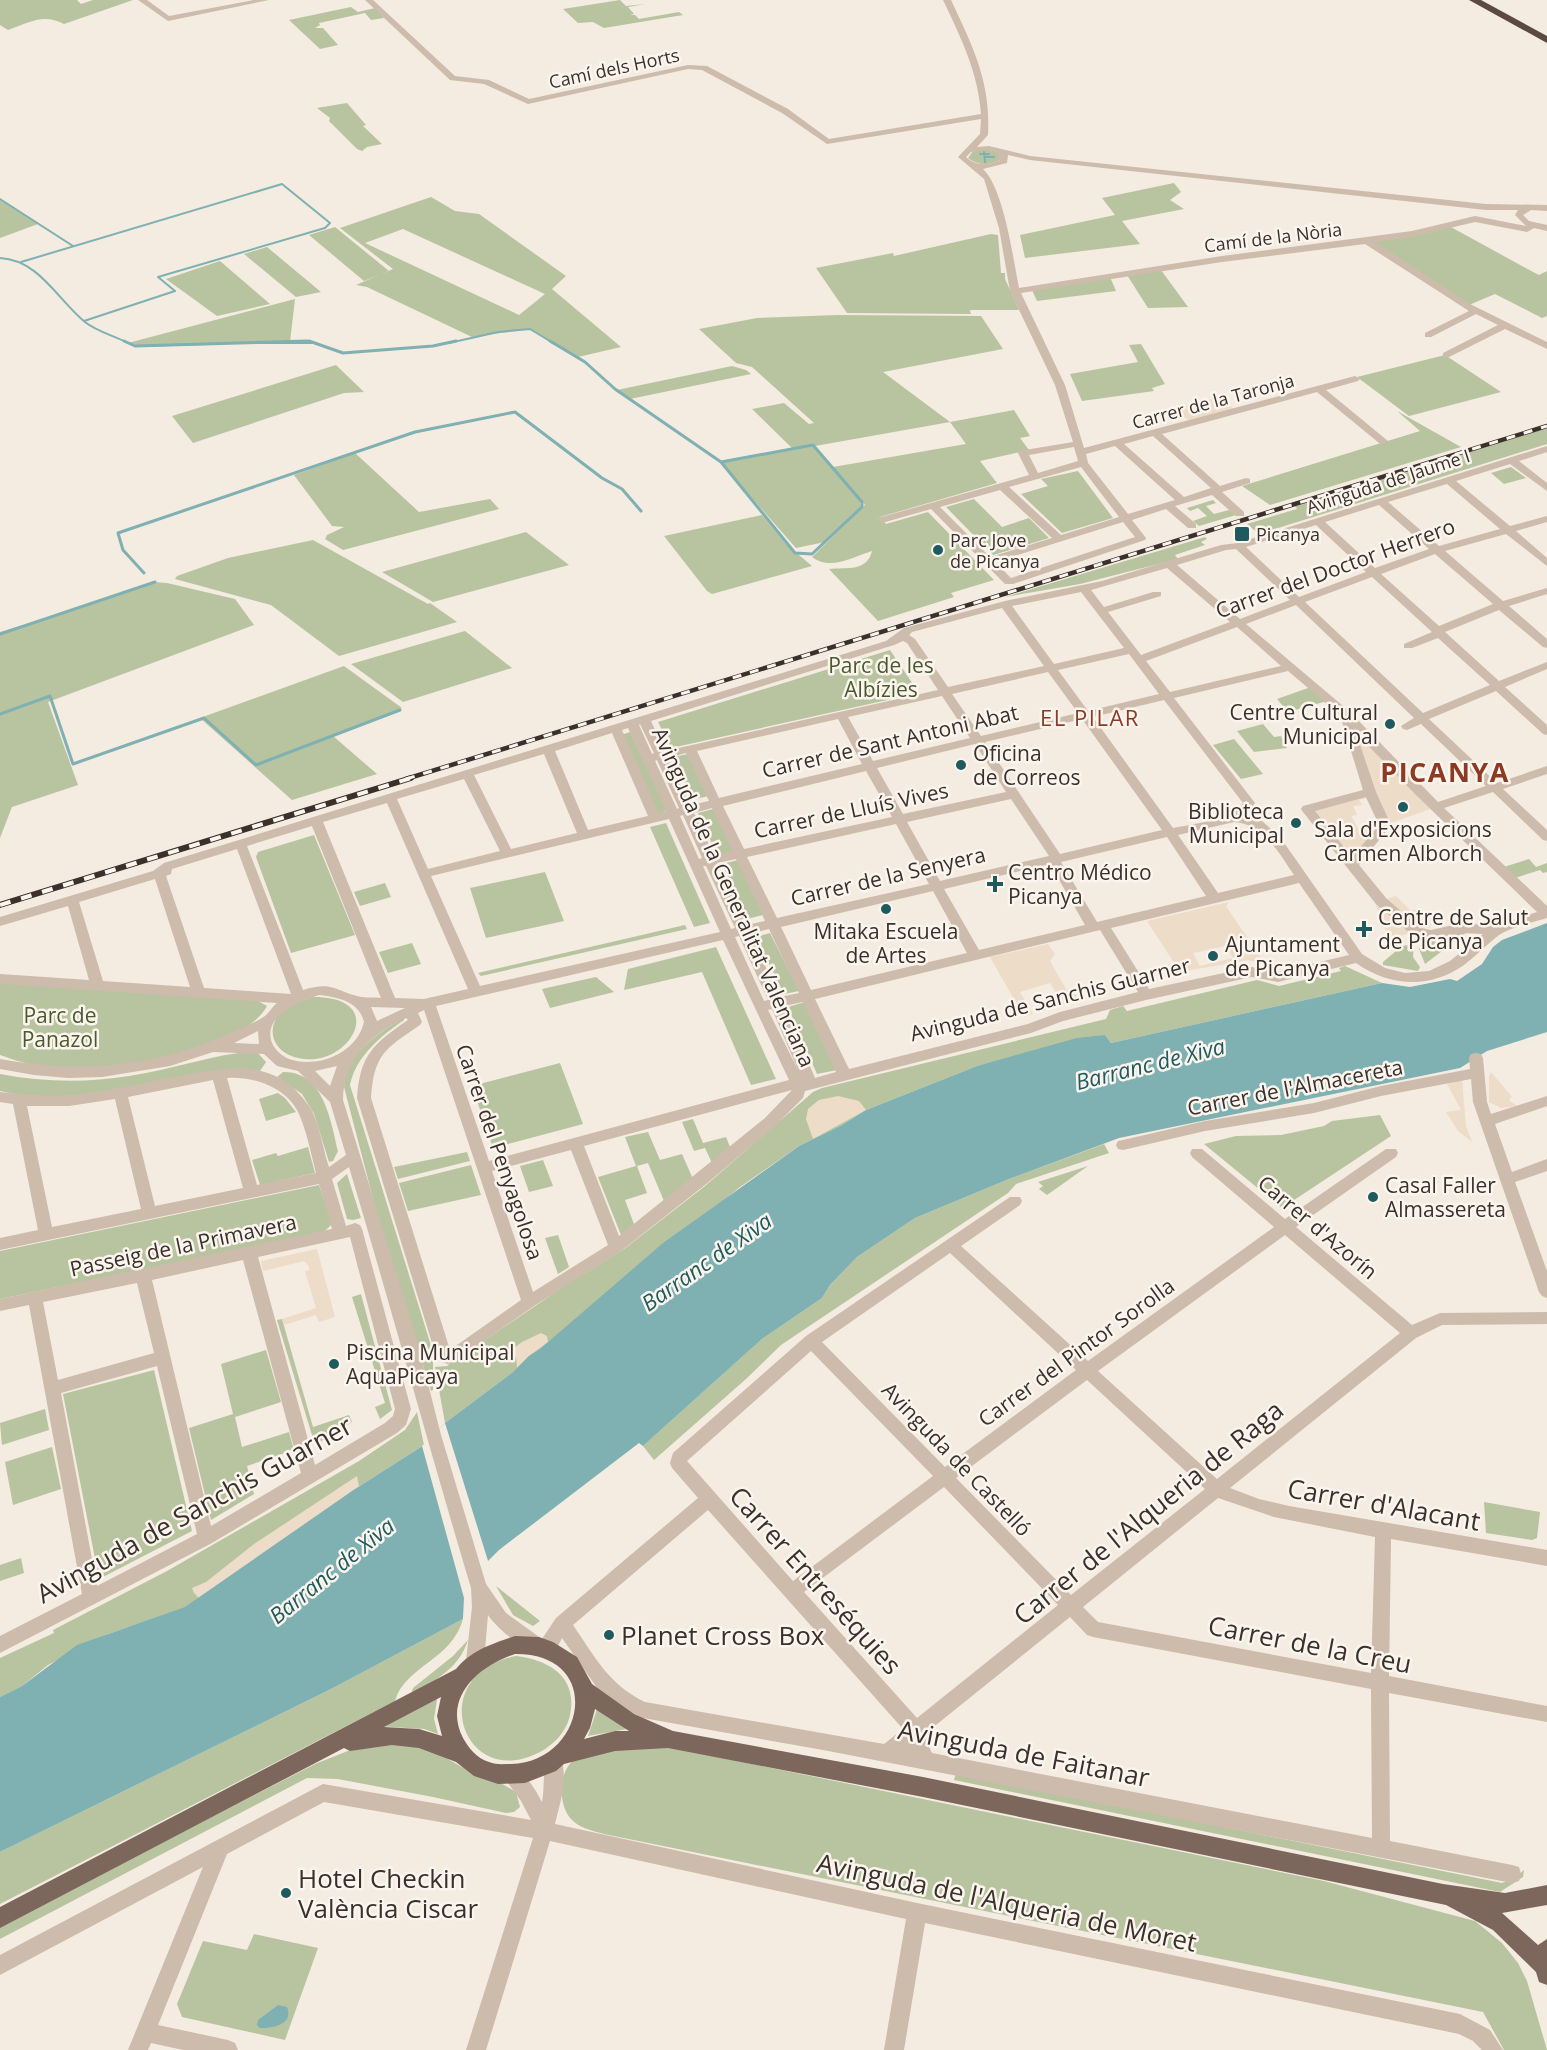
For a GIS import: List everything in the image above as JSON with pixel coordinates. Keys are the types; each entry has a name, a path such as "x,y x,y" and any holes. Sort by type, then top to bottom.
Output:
{"highway":[{"path":"1474,0 1547,40"},
{"path":"1489,0 1547,31"}],"main road":[{"path":"0,1918 461,1676 475,1661 498,1648 515,1645 542,1647 570,1664 578,1674 584,1689 584,1718 577,1737 559,1758"},
{"path":"461,1676 448,1706 448,1724 453,1741 462,1755 474,1766 489,1772 512,1776 540,1770 559,1758 615,1741 673,1740 923,1787 1443,1894 1504,1903 1547,1895"},
{"path":"584,1689 627,1721 673,1740"},
{"path":"329,1746 379,1734 433,1741 462,1755"},
{"path":"1443,1894 1500,1923 1546,1963"}],"street":[{"path":"142,0 168,20 265,0"},
{"name":"Camí dels Horts","path":"369,0 453,78 486,82 528,102 688,67 697,67 704,68 785,111 826,142 985,116"},
{"path":"933,505 1009,582 1141,537 1080,453 1060,385 1015,291 1003,228 988,178 962,157 965,151 984,135 985,116 976,60 947,0"},
{"path":"984,135 1005,157 988,178"},
{"path":"971,148 1030,158 1415,200 1504,209 1547,208"},
{"path":"975,166 1039,163 1481,211 1547,228"},
{"path":"1521,220 1519,213 1527,208"},
{"name":"Camí de la Nòria","path":"1015,291 1222,259 1412,234 1475,219 1515,229 1527,229 1532,225"},
{"path":"1367,241 1475,311 1547,346"},
{"path":"1428,335 1475,311"},
{"path":"1446,355 1503,326"},
{"name":"Carrer de la Taronja","path":"882,520 1034,476 1080,453 1355,379"},
{"path":"1320,390 1383,441"},
{"path":"1155,433 1240,514"},
{"path":"1117,443 1182,501"},
{"name":"Avinguda de Jaume I","path":"391,799 899,638 908,630 1005,604 1084,588 1170,565 1225,547 1239,546 1547,449"},
{"path":"1034,476 1023,453 1080,453"},
{"path":"1511,460 1547,488"},
{"path":"1447,479 1547,563"},
{"path":"988,561 1246,481"},
{"path":"1001,484 1059,539"},
{"path":"1380,501 1547,645"},
{"path":"1169,506 1192,526"},
{"name":"Carrer del Doctor Herrero","path":"655,757 1051,668 1134,655 1238,623 1438,550 1547,519"},
{"path":"1317,521 1547,731"},
{"path":"1239,546 1547,837"},
{"path":"1170,565 1345,714 1436,807 1546,913 1496,931 1440,973 1418,980 1386,974 1358,958 1267,830 1246,819 1234,818"},
{"path":"1084,588 1249,802 1244,812 1234,818"},
{"path":"1408,646 1501,605 1547,591"},
{"path":"1101,611 1157,594"},
{"path":"1005,604 1170,832 1214,898"},
{"path":"899,638 911,641 942,693 1052,859 1146,995"},
{"path":"1407,726 1547,666"},
{"name":"Carrer de Sant Antoni Abat","path":"424,874 974,740 1291,667"},
{"path":"1345,714 1370,792 1385,825 1352,865"},
{"path":"841,715 975,955"},
{"name":"Avinguda de la Generalitat Valenciana","path":"638,721 680,811 710,860 776,1003 801,1084"},
{"name":"Avinguda de la Generalitat Valenciana","path":"616,729 656,818"},
{"path":"548,749 584,835"},
{"name":"Avinguda de la Generalitat Valenciana","path":"690,749 741,854 771,925 844,1074"},
{"path":"1436,807 1547,770"},
{"path":"468,775 507,854"},
{"path":"1370,792 1307,810 1381,901 1408,925 1423,934 1431,935 1462,928 1496,931"},
{"name":"Carrer de Lluís Vives","path":"695,864 1010,795"},
{"path":"0,922 159,872 243,849 377,806 391,799"},
{"path":"159,872 168,866 374,801 391,799"},
{"path":"391,799 476,992"},
{"name":"Avinguda de la Generalitat Valenciana","path":"680,811 695,864 760,1007 801,1084"},
{"name":"Carrer de la Senyera","path":"367,1033 410,1011 430,1009 476,992 1234,818"},
{"path":"318,825 390,1004"},
{"path":"243,849 293,997"},
{"path":"159,872 198,991"},
{"path":"760,1007 1301,878"},
{"path":"72,899 97,985"},
{"name":"Avinguda de Sanchis Guarner","path":"483,1168 758,1095 1030,1028 1060,1017 1146,995 1252,972 1278,977 1358,958"},
{"path":"0,979 293,997"},
{"path":"213,1049 265,1021 278,1007 293,997 318,990 348,995 360,1002 367,1011 369,1022 367,1033 359,1046 347,1056 317,1066 301,1066 284,1063 269,1050 264,1038 265,1021"},
{"name":"Carrer de la Senyera","path":"360,1002 430,1009"},
{"name":"Carrer del Penyagolosa","path":"430,1009 529,1302"},
{"path":"410,1011 415,1022 374,1053 366,1067 364,1098 444,1356 450,1358 529,1302 616,1247 770,1122 798,1094 801,1084"},
{"path":"0,1064 49,1072 97,1072 174,1060 213,1049 242,1047 269,1050"},
{"path":"347,1056 336,1088 336,1100 408,1337 433,1435 479,1588 498,1616 542,1647 562,1624 709,1499"},
{"path":"270,1079 284,1063"},
{"path":"301,1066 336,1100"},
{"name":"Carrer de l'Almacereta","path":"1123,1145 1204,1126 1314,1108 1476,1066 1480,1101 1488,1121"},
{"path":"0,1097 19,1101 88,1100 245,1072 270,1079 295,1097 305,1111 325,1177 348,1231"},
{"path":"219,1075 252,1192"},
{"path":"120,1093 149,1212"},
{"path":"758,1095 767,1098 776,1110 770,1122"},
{"path":"19,1101 46,1234"},
{"path":"1547,1101 1488,1121 1547,1292"},
{"path":"576,1144 616,1247"},
{"name":"Carrer del Pintor Sorolla","path":"790,1592 1284,1226 1391,1153"},
{"name":"Carrer d'Azorín","path":"1197,1154 1411,1333"},
{"name":"Passeig de la Primavera","path":"0,1244 325,1177 353,1157"},
{"path":"1508,1179 1547,1165"},
{"path":"812,1341 1015,1201"},
{"name":"Passeig de la Primavera","path":"0,1305 374,1225"},
{"name":"Avinguda de Sanchis Guarner","path":"0,1645 206,1538 392,1428 400,1420 403,1409 348,1231"},
{"name":"Carrer d'Alacant","path":"951,1245 1216,1489 1237,1500 1259,1507 1383,1531 1547,1558"},
{"path":"249,1253 310,1476"},
{"path":"142,1276 206,1538"},
{"path":"34,1298 91,1598"},
{"name":"Carrer de l'Alqueria de Raga","path":"886,1754 1411,1333 1440,1319 1547,1318"},
{"name":"Carrer Entreséquies","path":"812,1341 684,1453 678,1463 790,1592 917,1731"},
{"name":"Avinguda de Castelló","path":"812,1341 1071,1607"},
{"path":"51,1389 161,1358"},
{"path":"1381,1850 1380,1683 1383,1531"},
{"path":"475,1661 479,1588"},
{"name":"Carrer de la Creu","path":"1071,1607 1094,1629 1547,1714"},
{"path":"562,1624 564,1647 570,1664"},
{"name":"Avinguda de Faitanar","path":"562,1624 606,1686 620,1699 643,1710 886,1754 1512,1874"},
{"path":"917,1731 917,1743 927,1762"},
{"path":"476,2050 544,1831 559,1758"},
{"path":"512,1776 524,1787 536,1806 544,1831"},
{"name":"Avinguda de l'Alqueria de Moret","path":"0,1965 323,1793 544,1831 917,1912 1460,2024 1478,2031 1488,2039 1493,2050"},
{"path":"220,1848 141,2041 228,2050"},
{"path":"894,2050 917,1912"}],"green space":[{"path":"0,0 77,0 81,4 93,0 133,0 64,24 43,19 8,30 0,25"},
{"path":"620,0 626,6 645,4 628,7 634,14 630,15 635,15 639,19 679,12 683,15 604,28 593,22 578,23 563,9"},
{"path":"351,7 358,12 375,8 384,18 371,20 365,13 319,23 320,25 315,28 323,28 338,45 320,49 289,20"},
{"path":"347,103 366,125 363,126 382,144 367,147 362,151 357,149 329,121 330,118 317,108"},
{"path":"985,149 998,152 1001,159 984,164 976,163 968,158 973,151"},
{"path":"1174,183 1181,192 1170,200 1184,209 1122,221 1140,244 1025,258 1020,235 1115,215 1102,198"},
{"path":"431,197 455,211 479,214 566,276 552,289 621,347 578,357 530,329 472,337 367,287 356,285 393,269 340,228","holes":["403,229 545,294 519,315 365,243"]},
{"path":"0,200 38,224 0,238"},
{"path":"1449,226 1539,275 1547,271 1547,316 1542,318 1495,294 1469,305 1372,242"},
{"path":"335,227 389,271 364,281 309,235"},
{"path":"991,234 998,235 1001,273 1005,273 1005,279 1019,310 970,310 971,314 847,313 816,268 893,253 894,256"},
{"path":"267,247 321,292 296,297 244,254"},
{"path":"220,261 270,304 217,316 166,279"},
{"path":"1161,270 1188,307 1148,308 1127,275"},
{"path":"1110,277 1116,291 1037,301 1032,290"},
{"path":"295,299 290,342 145,347 128,343"},
{"path":"838,315 981,316 1003,349 883,372 950,422 1014,410 1030,436 1020,438 1029,450 980,461 997,483 880,517 886,524 928,512 994,580 951,593 954,597 878,621 829,569 861,565 866,562 872,551 834,563 826,563 812,557 865,505 859,497 861,507 825,542 796,548 720,462 793,449 752,409 784,403 809,424 814,423 752,367 736,363 699,329 757,318","holes":["950,422 966,444 833,467 815,446"]},
{"path":"1141,344 1165,384 1152,388 1154,391 1082,401 1070,374 1138,362 1129,345"},
{"path":"1445,355 1501,392 1409,416 1357,377"},
{"path":"336,365 364,392 344,393 193,443 172,416"},
{"path":"732,366 751,374 630,399 617,390"},
{"path":"1397,411 1461,447 1270,505 1242,486 1420,431"},
{"path":"1547,428 1547,444 1259,534 1247,524 1297,509 1295,506"},
{"path":"355,453 419,512 490,499 499,509 343,550 325,539 327,535 344,527 332,526 294,475"},
{"path":"1511,467 1526,478 1504,484 1491,473"},
{"path":"1078,471 1113,518 1062,533 1021,494 1048,486 1041,479"},
{"path":"974,499 1002,527 1029,518 1049,538 993,555 946,507"},
{"path":"1213,500 1216,503 1206,506 1214,514 1229,510 1236,515 1199,526 1193,521 1207,516 1198,508 1190,511 1187,508"},
{"path":"762,515 786,544 812,566 712,594 707,591 664,536"},
{"path":"526,532 569,565 433,602 382,572"},
{"path":"1205,537 1207,539 1201,542 1205,545 1175,555 1178,559 1080,584 1005,597"},
{"path":"313,540 428,604 430,603 457,622 339,656 271,605 175,579 177,576 228,558"},
{"path":"152,582 167,583 235,599 254,625 48,702 78,785 12,807 0,838 0,632 102,601"},
{"path":"465,631 512,668 403,702 351,664"},
{"name":"Parc de les Albízies","path":"890,650 919,693 671,748 658,722"},
{"path":"344,666 402,708 333,736 377,774 292,800 200,718"},
{"path":"1311,687 1327,701 1288,712 1277,699"},
{"path":"1263,724 1274,737 1281,736 1287,748 1254,752 1237,731"},
{"path":"630,732 667,810 659,814 621,735"},
{"path":"1234,739 1263,774 1241,779 1213,745"},
{"path":"688,754 708,796 693,800 674,757"},
{"path":"713,809 734,852 717,855 698,813"},
{"path":"666,823 710,923 694,927 650,827"},
{"path":"314,835 355,935 291,953 256,857 258,852"},
{"path":"1529,859 1536,867 1547,863 1547,872 1543,873 1540,870 1515,878 1504,867"},
{"path":"738,860 763,915 747,919 722,864"},
{"path":"545,872 564,921 486,938 470,888"},
{"path":"385,883 391,897 360,906 354,892"},
{"path":"685,925 687,929 481,976 478,973"},
{"path":"1467,932 1425,964 1419,949 1427,941"},
{"path":"770,933 799,991 784,994 756,937"},
{"path":"412,943 421,964 388,973 379,952"},
{"path":"1414,944 1413,957 1420,967 1418,971 1383,965 1383,962 1402,946"},
{"path":"716,947 776,1079 751,1085 702,972 624,990 628,969"},
{"path":"1345,966 1382,983 1111,1043 1105,1035 977,1066 866,1110 842,1125 799,1146 740,1187 513,1372 445,1423 435,1367 447,1366 563,1287 624,1249 705,1186 813,1092 1106,1019 1110,1010 1123,1006 1127,1011 1257,980 1279,986 1341,971 1339,968"},
{"path":"596,977 614,992 550,1008 542,989"},
{"name":"Parc de Panazol","path":"0,982 256,1000 267,1006 252,1023 228,1037 198,1049 165,1057 97,1067 44,1066 0,1055"},
{"path":"312,997 338,1000 352,1009 356,1021 353,1035 342,1047 327,1056 309,1059 289,1055 277,1045 273,1026 280,1013"},
{"path":"805,1002 837,1070 817,1074 788,1007"},
{"path":"404,1018 378,1040 364,1056 350,1085 433,1352 433,1390 431,1391 375,1206 344,1087 346,1075 357,1055 384,1030"},
{"path":"256,1051 266,1062 260,1071 216,1070 109,1091 65,1096 21,1095 0,1091 0,1074 48,1080 97,1080 145,1073 224,1055"},
{"path":"560,1063 583,1124 493,1148 472,1086"},
{"path":"283,1072 297,1074 317,1089 328,1113 338,1151 333,1161 329,1162 314,1114 302,1094 277,1077"},
{"path":"278,1093 296,1112 266,1121 259,1099"},
{"path":"1380,1115 1391,1136 1282,1208 1204,1144 1236,1136 1281,1135 1324,1126 1332,1121"},
{"path":"693,1119 703,1143 726,1137 730,1147 712,1163 705,1148 694,1151 682,1122"},
{"path":"648,1132 660,1160 682,1154 693,1179 664,1201 648,1163 637,1166 647,1193 625,1200 634,1224 621,1235 598,1177 636,1166 625,1137"},
{"path":"1104,1144 1109,1153 1016,1184 1008,1193 781,1345 654,1460 643,1446 762,1339 822,1298 830,1285 857,1257 915,1218 1009,1179"},
{"path":"308,1147 315,1173 260,1185 252,1160 276,1153 278,1156"},
{"path":"467,1152 470,1161 398,1179 394,1167"},
{"path":"543,1160 553,1186 529,1192 520,1166"},
{"path":"471,1165 481,1195 408,1211 399,1183"},
{"path":"1088,1166 1047,1195 1039,1189 1043,1186 1038,1182"},
{"path":"347,1174 361,1218 353,1220 347,1219 337,1183"},
{"path":"319,1185 332,1224 324,1232 0,1299 0,1251"},
{"path":"558,1235 569,1267 558,1274 545,1238"},
{"path":"361,1294 392,1410 380,1419 375,1407 385,1403 352,1297"},
{"path":"282,1319 313,1427 349,1415 352,1422 315,1445 277,1320"},
{"path":"266,1350 281,1402 235,1417 242,1447 289,1432 294,1450 247,1466 254,1494 211,1520 189,1428 233,1414 221,1364"},
{"path":"154,1370 192,1531 99,1579 63,1394"},
{"path":"45,1409 49,1430 2,1445 0,1423"},
{"path":"417,1412 424,1445 352,1491 185,1608 108,1634 48,1665 22,1686 0,1697 0,1658 54,1633 53,1630 167,1571 359,1461 405,1430"},
{"path":"52,1447 61,1489 13,1505 5,1462"},
{"path":"1484,1502 1540,1512 1537,1538 1532,1540 1486,1533"},
{"path":"21,1558 24,1573 0,1581 0,1565"},
{"path":"496,1586 540,1621 533,1626 513,1615"},
{"path":"463,1619 449,1644 408,1679 400,1689 395,1701 0,1904 0,1852 331,1689"},
{"path":"468,1640 459,1659 445,1673 411,1695 413,1688 453,1656"},
{"path":"516,1656 541,1662 560,1674 570,1693 569,1719 554,1742 540,1752 513,1760 490,1757 474,1744 464,1726 462,1705 470,1684 487,1667"},
{"path":"438,1693 434,1719 438,1734 424,1729 376,1726"},
{"path":"597,1709 627,1729 588,1736"},
{"path":"395,1742 425,1746 481,1778 499,1782 516,1792 520,1807 514,1812 506,1813 338,1779 307,1778 0,1939 0,1926 315,1764 363,1745"},
{"path":"659,1745 1324,1881 1475,1921 1502,1943 1518,1963 1527,1981 1547,2050 1504,2050 1483,2012 604,1834 582,1827 571,1819 564,1806 562,1789 565,1772 574,1760 591,1752"},
{"path":"956,1773 1502,1883 1514,1879 1524,1870 1523,1877 1500,1892 954,1780"},
{"path":"254,1934 318,1948 285,2040 182,2017 177,2004 203,1941 247,1950"}],"shaded area":[{"path":"1220,397 1237,412 1192,423 1175,409"},
{"path":"1345,717 1436,807 1385,825 1352,865 1307,809 1370,792","holes":["1366,798 1381,828 1359,830 1351,816 1357,815 1353,806 1362,805 1359,800"]},
{"path":"1396,896 1411,911 1416,910 1431,927 1389,939 1375,903"},
{"path":"1229,902 1226,906 1266,965 1248,960 1180,972 1147,921","holes":["1225,946 1233,958 1200,966 1193,953"]},
{"path":"1048,944 1055,954 1050,961 1067,991 1078,996 1064,1005 1050,983 1020,992 1033,1014 1024,1017 990,957"},
{"path":"1491,1072 1512,1097 1510,1101 1517,1106 1501,1108 1489,1102"},
{"path":"1462,1080 1466,1126 1472,1142 1458,1131 1446,1112 1461,1110 1447,1084"},
{"path":"838,1096 859,1101 866,1110 813,1139 806,1119 808,1109 819,1100"},
{"path":"317,1249 335,1317 319,1322 316,1315 284,1325 282,1319 316,1308 305,1271 310,1270 304,1261 263,1271 261,1261"},
{"path":"541,1333 547,1336 548,1342 517,1368 516,1357 510,1351"},
{"path":"357,1476 359,1487 199,1598 194,1593 192,1588 206,1582 254,1544"}],"water":[{"name":"Barranc de Xiva","path":"1547,923 1547,1032 1487,1051 1460,1068 1119,1138 1009,1179 915,1218 857,1257 830,1285 822,1298 762,1339 643,1446 639,1443 499,1550 480,1569 464,1598 463,1619 331,1689 0,1852 0,1697 22,1686 77,1645 185,1607 352,1491 424,1445 445,1423 513,1372 663,1243 799,1146 842,1125 866,1110 977,1066 1077,1038 1105,1035 1111,1043 1382,983 1410,987 1450,979 1457,981 1482,964 1493,947 1502,940"},
{"path":"278,2005 287,2007 288,2018 271,2028 260,2028 257,2025 258,2020"}],"pier":[{"path":"445,1423 489,1564 483,1570 467,1599 466,1620 462,1624 464,1598 422,1446"}],"waterway":[{"path":"980,154 984,154"},
{"path":"984,154 989,154"},
{"path":"984,154 985,162"},
{"path":"985,157 994,157"},
{"path":"21,262 282,184 330,223 325,228 158,277 175,291 84,321"},
{"path":"0,199 73,246"},
{"path":"0,258 14,260 37,273 85,322 128,343"},
{"path":"449,343 498,332 530,329 553,343"},
{"path":"124,341 135,346 307,341"},
{"path":"309,341 343,353 433,346 456,341"},
{"path":"550,341 585,362 615,389 721,462"},
{"path":"255,343 313,343"},
{"path":"144,573 123,550 118,533 415,432 515,412 602,478 622,489 641,511"},
{"path":"813,445 862,502 862,507 812,554 795,553 721,462 813,445"},
{"path":"0,634 155,582"},
{"path":"0,714 50,696 73,764 204,718 256,765 400,710"}],"railway":[{"path":"406,779 1547,426"},
{"path":"0,905 411,778"}],"place":[{"name":"Picanya","path":"1242,534"},
{"name":"Parc Jove de Picanya","path":"938,550"},
{"name":"Centre Cultural Municipal","path":"1390,724"},
{"name":"Oficina de Correos","path":"961,765"},
{"name":"Sala d'Exposicions Carmen Alborch","path":"1403,807"},
{"name":"Biblioteca Municipal","path":"1296,823"},
{"name":"Centro Médico Picanya","path":"995,884"},
{"name":"Mitaka Escuela de Artes","path":"886,909"},
{"name":"Centre de Salut de Picanya","path":"1364,929"},
{"name":"Ajuntament de Picanya","path":"1213,956"},
{"name":"Casal Faller Almassereta","path":"1373,1197"},
{"name":"Piscina Municipal AquaPicaya","path":"334,1364"},
{"name":"Planet Cross Box","path":"609,1635"},
{"name":"Hotel Checkin València Ciscar","path":"286,1893"}],"district":[{"name":"EL PILAR","path":"1090,717"},
{"name":"PICANYA","path":"1445,771"}]}
